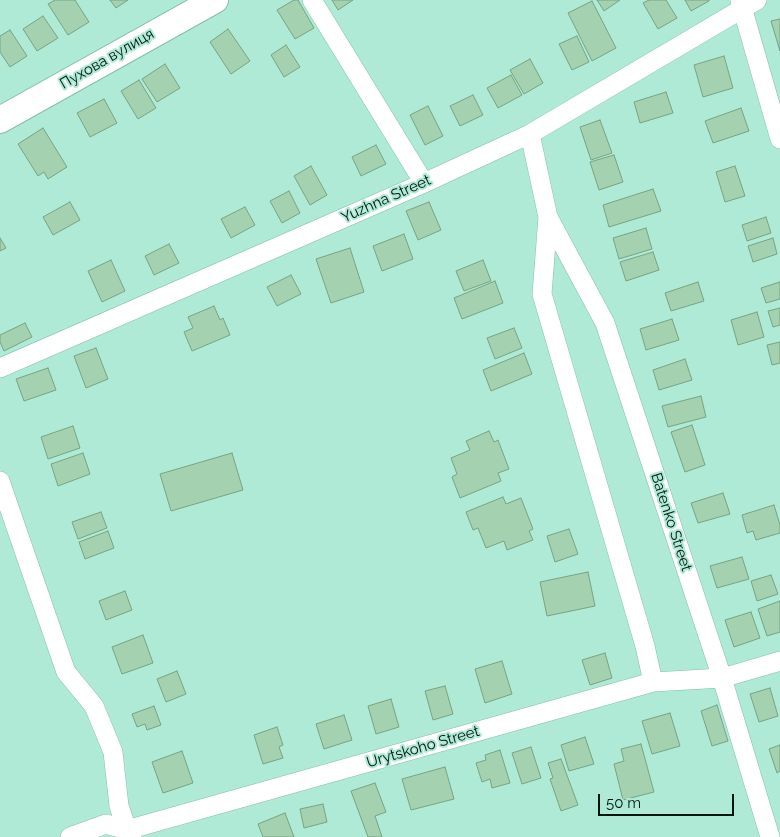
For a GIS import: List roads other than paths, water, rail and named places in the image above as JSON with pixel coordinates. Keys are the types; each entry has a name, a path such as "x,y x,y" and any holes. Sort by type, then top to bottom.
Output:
{"main road":[{"name":"Пухова вулиця","path":"0,120 214,0"}],"street":[{"path":"312,0 424,184"},
{"path":"747,2 780,139"},
{"name":"Yuzhna Street","path":"0,368 424,184 530,134 747,2"},
{"name":"Batenko Street","path":"530,134 548,217 605,323 722,678 770,837"},
{"name":"Batenko Street","path":"548,217 542,294 645,646 653,682"},
{"path":"0,481 66,672 94,706 113,752 119,806 129,833"},
{"name":"Urytskoho Street","path":"70,837 106,824 129,833 653,682 722,678 780,661"}]}
